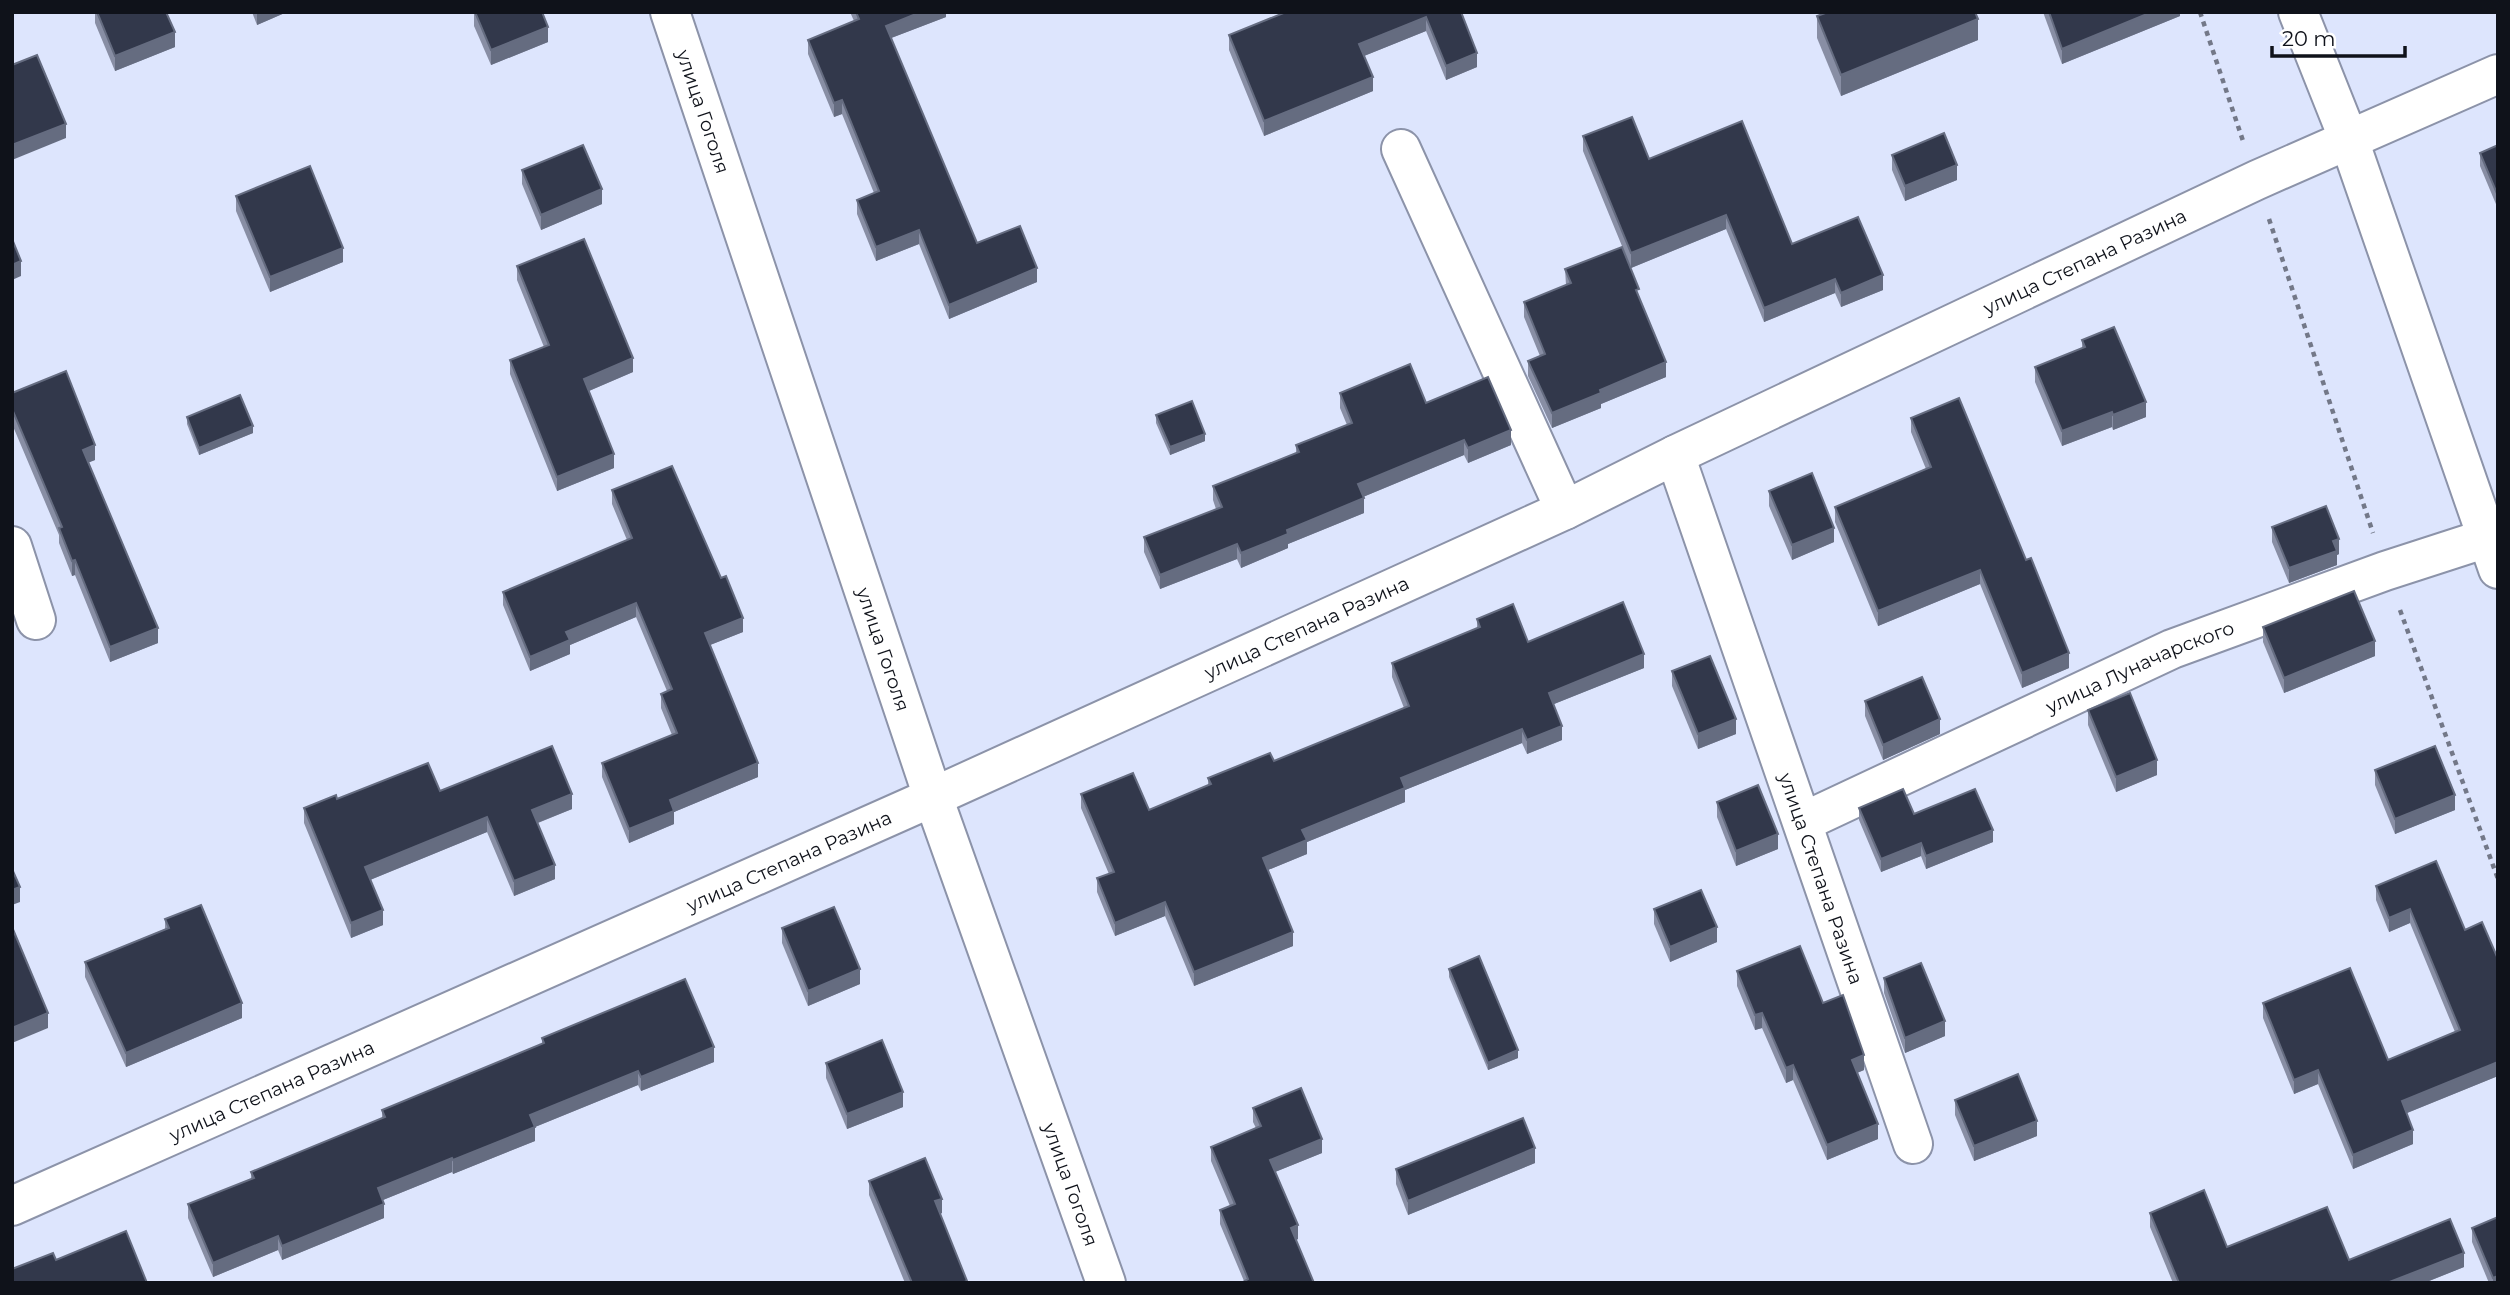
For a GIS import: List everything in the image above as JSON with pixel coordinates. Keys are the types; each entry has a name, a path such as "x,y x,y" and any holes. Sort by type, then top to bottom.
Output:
{"street":[{"name":"улица Гоголя","path":"670,12 933,797 1105,1283"},
{"name":"улица Луначарского","path":"1804,822 2172,649 2385,570 2492,553 2349,140 2298,12"},
{"name":"улица Степана Разина","path":"12,1206 933,797 1565,510 1675,455 2257,180 2498,74"},
{"path":"1401,149 1565,510"},
{"name":"улица Степана Разина","path":"1675,455 1913,1143"},
{"path":"12,546 36,620"}],"path":[{"path":"2200,12 2385,570 2498,879"}],"building":[{"path":"97,12 166,12 175,32 115,56"},
{"path":"475,12 542,12 548,27 491,50"},
{"path":"856,12 921,12 886,26 977,243 1020,226 1037,268 949,305 919,230 876,247 857,200 879,191 842,100 834,103 808,40 859,19"},
{"path":"1286,12 1461,12 1477,53 1446,66 1426,17 1359,44 1373,77 1264,121 1229,35"},
{"path":"1828,12 1975,12 1978,19 1841,75 1817,16"},
{"path":"2049,12 2152,12 2062,49"},
{"path":"37,55 66,124 12,145 12,65"},
{"path":"1632,117 1649,159 1742,121 1792,244 1858,217 1883,275 1841,293 1835,279 1764,308 1726,215 1631,253 1583,136"},
{"path":"1944,133 1957,165 1905,186 1892,155"},
{"path":"583,145 602,189 541,215 522,170"},
{"path":"2498,145 2498,196 2480,153"},
{"path":"310,166 343,248 270,277 236,196"},
{"path":"12,239 21,261 12,265"},
{"path":"584,239 633,358 584,379 614,454 557,477 510,360 549,345 517,266"},
{"path":"1622,247 1639,289 1636,290 1666,362 1552,413 1528,361 1545,354 1524,302 1571,283 1565,269"},
{"path":"2114,327 2146,402 2062,431 2035,367 2085,347 2082,340"},
{"path":"1410,364 1426,403 1488,377 1511,430 1468,448 1464,440 1358,484 1364,498 1287,530 1288,534 1241,553 1237,544 1160,575 1144,537 1222,507 1213,486 1299,452 1296,445 1352,423 1340,393"},
{"path":"66,371 95,445 83,450 158,628 110,647 75,560 72,561 59,528 62,527 12,409 12,393"},
{"path":"240,395 253,426 199,448 187,417"},
{"path":"1959,398 2026,560 2031,558 2069,653 2022,673 1980,570 1878,611 1835,507 1931,467 1911,418"},
{"path":"1192,401 1205,434 1170,447 1156,415"},
{"path":"672,466 721,578 726,576 743,618 705,633 758,763 670,800 674,811 629,829 602,763 677,733 661,694 672,689 636,603 566,632 570,640 530,657 503,592 632,538 612,490"},
{"path":"1812,473 1834,528 1792,545 1769,491"},
{"path":"2326,506 2339,539 2333,541 2337,551 2289,568 2272,527"},
{"path":"2354,591 2375,641 2284,678 2263,627"},
{"path":"1623,602 1644,654 1549,693 1562,726 1527,740 1522,729 1401,778 1405,788 1302,830 1307,840 1263,858 1293,932 1194,972 1165,902 1115,923 1097,878 1114,872 1081,794 1133,773 1149,810 1211,784 1208,778 1270,753 1274,761 1409,706 1392,663 1480,627 1477,619 1513,604 1528,642"},
{"path":"1710,656 1736,719 1698,734 1672,671"},
{"path":"1922,677 1940,719 1883,745 1865,701"},
{"path":"2130,693 2157,760 2116,777 2088,710"},
{"path":"552,746 572,794 532,810 555,865 514,881 487,817 365,867 383,910 351,923 304,808 336,795 337,799 428,763 440,791"},
{"path":"2435,746 2455,795 2395,819 2375,770"},
{"path":"1758,785 1778,834 1736,851 1717,802"},
{"path":"1903,789 1914,814 1975,789 1993,830 1926,856 1921,843 1881,859 1859,808"},
{"path":"2436,861 2465,930 2482,922 2498,959 2498,1062 2402,1101 2413,1130 2353,1155 2318,1070 2294,1080 2263,1003 2350,968 2388,1060 2460,1030 2410,909 2389,918 2376,886"},
{"path":"12,869 20,887 12,890"},
{"path":"1701,890 1717,927 1670,947 1654,909"},
{"path":"201,905 242,1003 126,1053 85,962 169,928 165,919"},
{"path":"834,907 860,969 808,991 782,928"},
{"path":"12,927 48,1013 12,1028"},
{"path":"1800,946 1823,1003 1843,995 1864,1055 1852,1060 1878,1124 1827,1145 1793,1065 1786,1068 1762,1013 1755,1015 1737,971"},
{"path":"1479,956 1518,1050 1488,1063 1449,969"},
{"path":"1921,963 1945,1021 1905,1038 1884,978"},
{"path":"685,979 714,1047 641,1077 638,1071 530,1115 535,1127 378,1188 384,1204 282,1246 278,1236 213,1263 188,1204 254,1178 251,1172 385,1117 382,1110 544,1043 542,1038"},
{"path":"882,1040 903,1092 847,1114 826,1063"},
{"path":"2018,1074 2037,1121 1974,1146 1955,1100"},
{"path":"1301,1088 1322,1139 1270,1160 1298,1225 1291,1228 1314,1283 1243,1283 1248,1279 1220,1210 1235,1204 1211,1147 1261,1126 1253,1108"},
{"path":"1523,1118 1535,1148 1408,1201 1396,1169"},
{"path":"925,1158 942,1199 935,1201 967,1281 962,1283 912,1283 869,1181"},
{"path":"2204,1190 2227,1247 2327,1207 2349,1260 2450,1219 2464,1253 2387,1283 2179,1283 2150,1213"},
{"path":"2498,1217 2498,1276 2493,1278 2472,1228"},
{"path":"126,1231 147,1283 12,1283 12,1269 53,1253 56,1260"}]}
